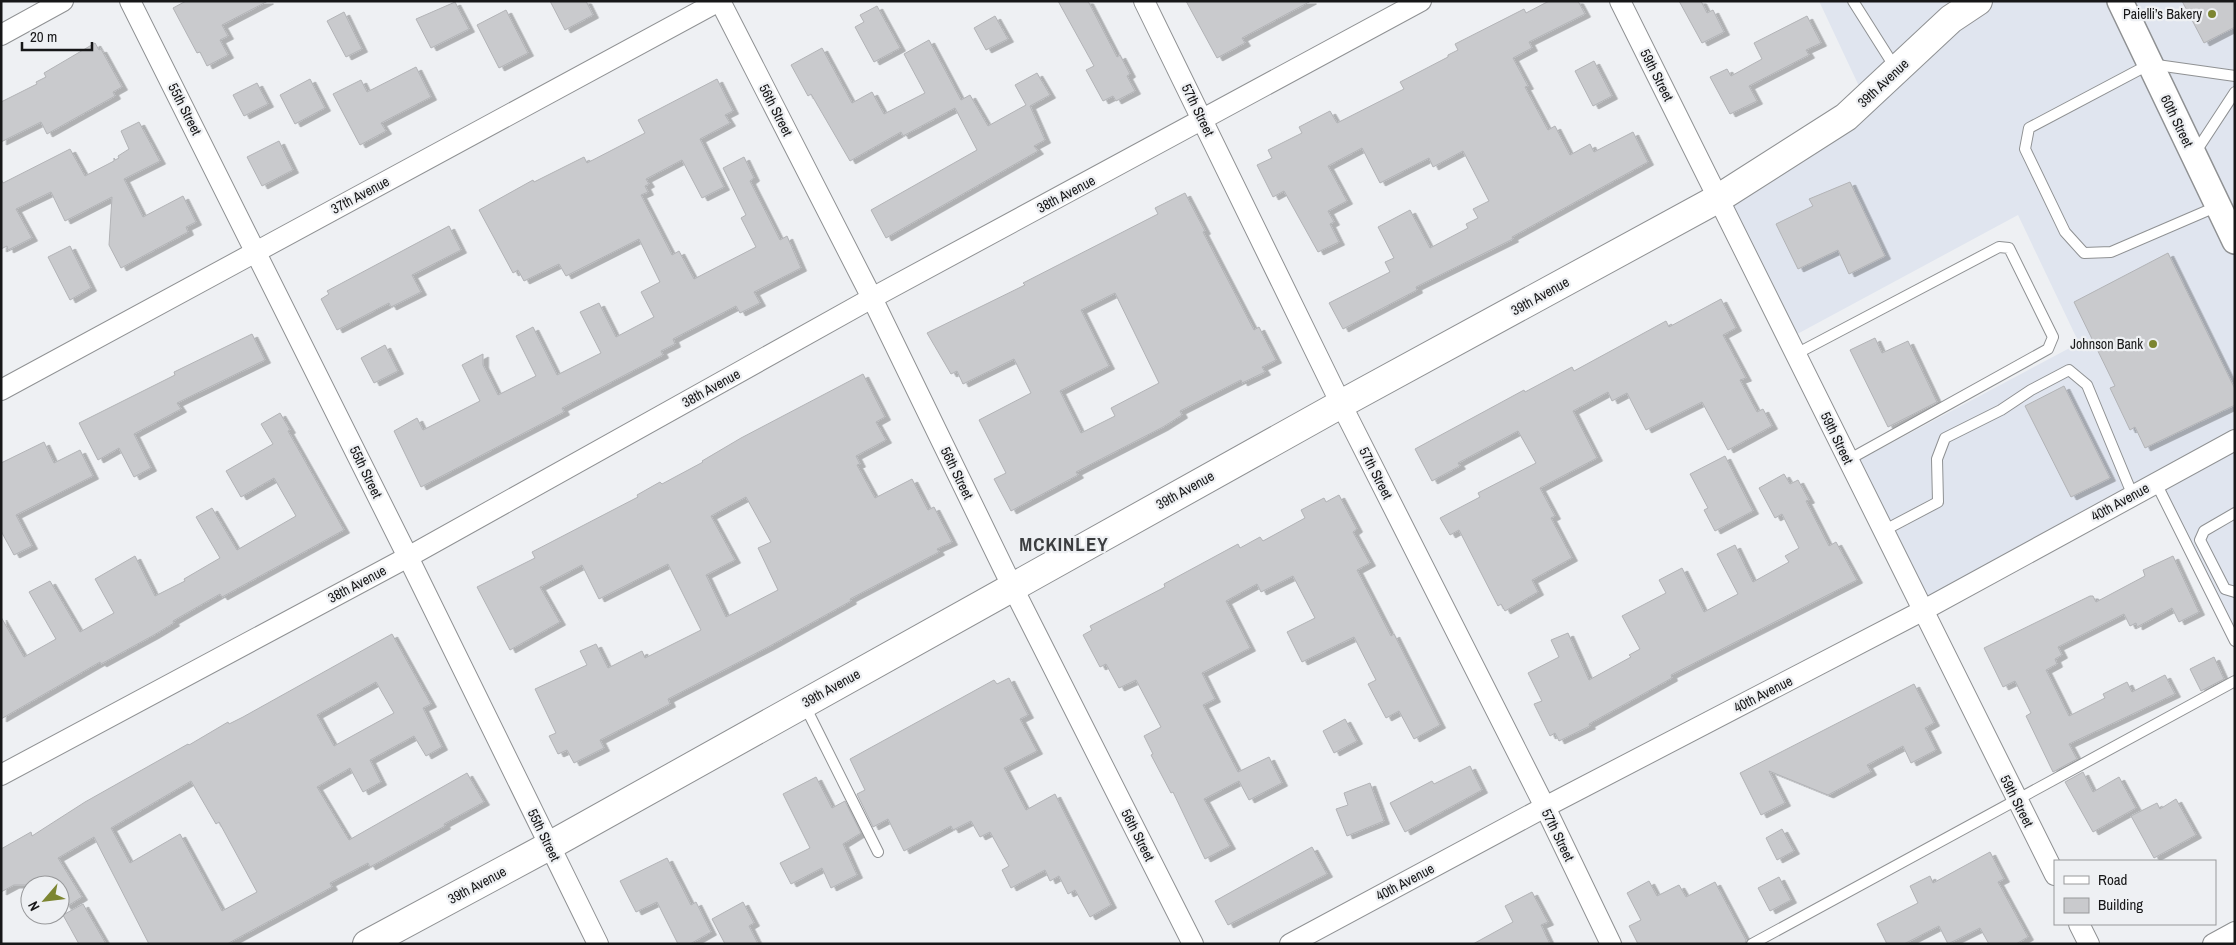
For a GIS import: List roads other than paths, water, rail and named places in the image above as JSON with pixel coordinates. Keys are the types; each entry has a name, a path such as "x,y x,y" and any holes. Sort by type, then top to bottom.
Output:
{"main road":[{"name":"39th Avenue","path":"367,944 549,846 1341,404 1719,198 1846,117 1951,19 1978,1"}],"street":[{"path":"1,34 63,1"},
{"name":"55th Street","path":"130,1 408,557 598,944"},
{"name":"37th Avenue","path":"1,390 720,1"},
{"name":"56th Street","path":"720,1 872,298 1012,586 1193,944"},
{"name":"57th Street","path":"1144,1 1341,404 1545,807 1611,944"},
{"name":"38th Avenue","path":"1,775 408,557 872,298 1203,121 1421,1"},
{"name":"59th Street","path":"1620,1 2054,873"},
{"name":"60th Street","path":"2120,1 2235,242"},
{"name":"40th Avenue","path":"1290,944 1545,807 1922,611 2235,440"},
{"path":"2080,925 2090,944"},
{"path":"2213,944 2235,932"}],"lane":[{"path":"1853,1 1897,70"},
{"path":"2218,206 2112,252 2084,252 2065,232 2025,149 2029,128 2067,106 2150,64 2235,76"},
{"path":"2194,156 2235,92"},
{"path":"1796,354 1998,247 2010,248 2053,337 2048,349 1848,460"},
{"path":"1882,530 1938,502 1938,459 1945,438 2001,410 2031,390 2069,370 2087,385 2133,496"},
{"path":"2156,483 2235,641"},
{"path":"2235,514 2204,531 2200,540 2225,589 2235,592"},
{"path":"1752,944 2235,681"},
{"path":"804,703 878,852"}],"place":[{"name":"Paielli’s Bakery","path":"2212,14"},
{"name":"Johnson Bank","path":"2153,344"}],"district":[{"name":"MCKINLEY","path":"1064,544"}]}
